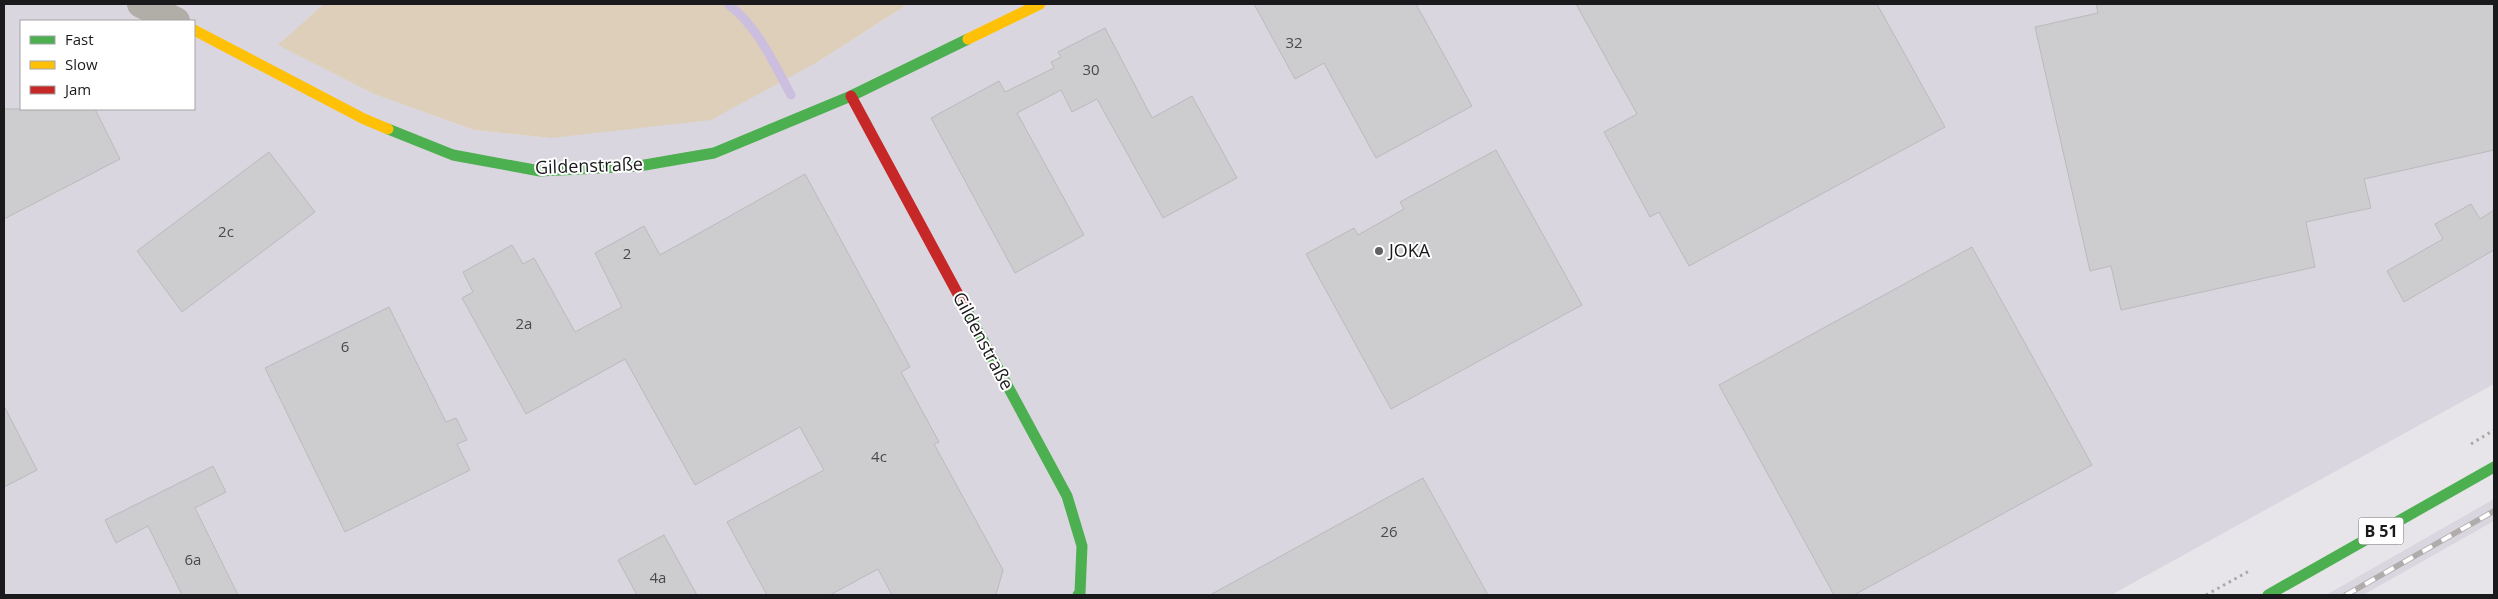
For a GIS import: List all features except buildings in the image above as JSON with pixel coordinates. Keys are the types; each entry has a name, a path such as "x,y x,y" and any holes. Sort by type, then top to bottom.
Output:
{"street":[{"path":"141,4 174,20"},
{"name":"Gildenstraße","path":"195,31 364,119 453,155 540,171 639,166 714,154 851,96 1040,4"},
{"name":"Gildenstraße","path":"851,96 1066,496 1082,546 1080,594 1078,595"},
{"name":"B 51","path":"2268,595 2494,467"}],"shaded area":[{"path":"4,4 324,4 279,45 374,94 474,130 551,138 819,61 908,4 2494,4 2494,384 2111,595 4,595"},
{"path":"324,4 908,4 819,61 711,120 551,138 474,130 374,94 278,45"},
{"path":"2494,499 2494,521 2363,595 2326,595"}],"waterway":[{"path":"728,4 739,13 756,34 791,95"}],"railway":[{"path":"2346,595 2494,511"}],"traffic: fast":[{"path":"388,129 453,155 540,171 639,166 714,153 851,96 968,39"},
{"path":"966,309 1067,496 1082,546 1080,593 1078,595"},
{"path":"2268,595 2494,467"}],"traffic: slow":[{"path":"968,39 1040,4"},
{"path":"195,31 364,119 388,129"}],"traffic: jam":[{"path":"851,96 966,309"}],"place":[{"name":"JOKA","path":"1379,251"}]}
